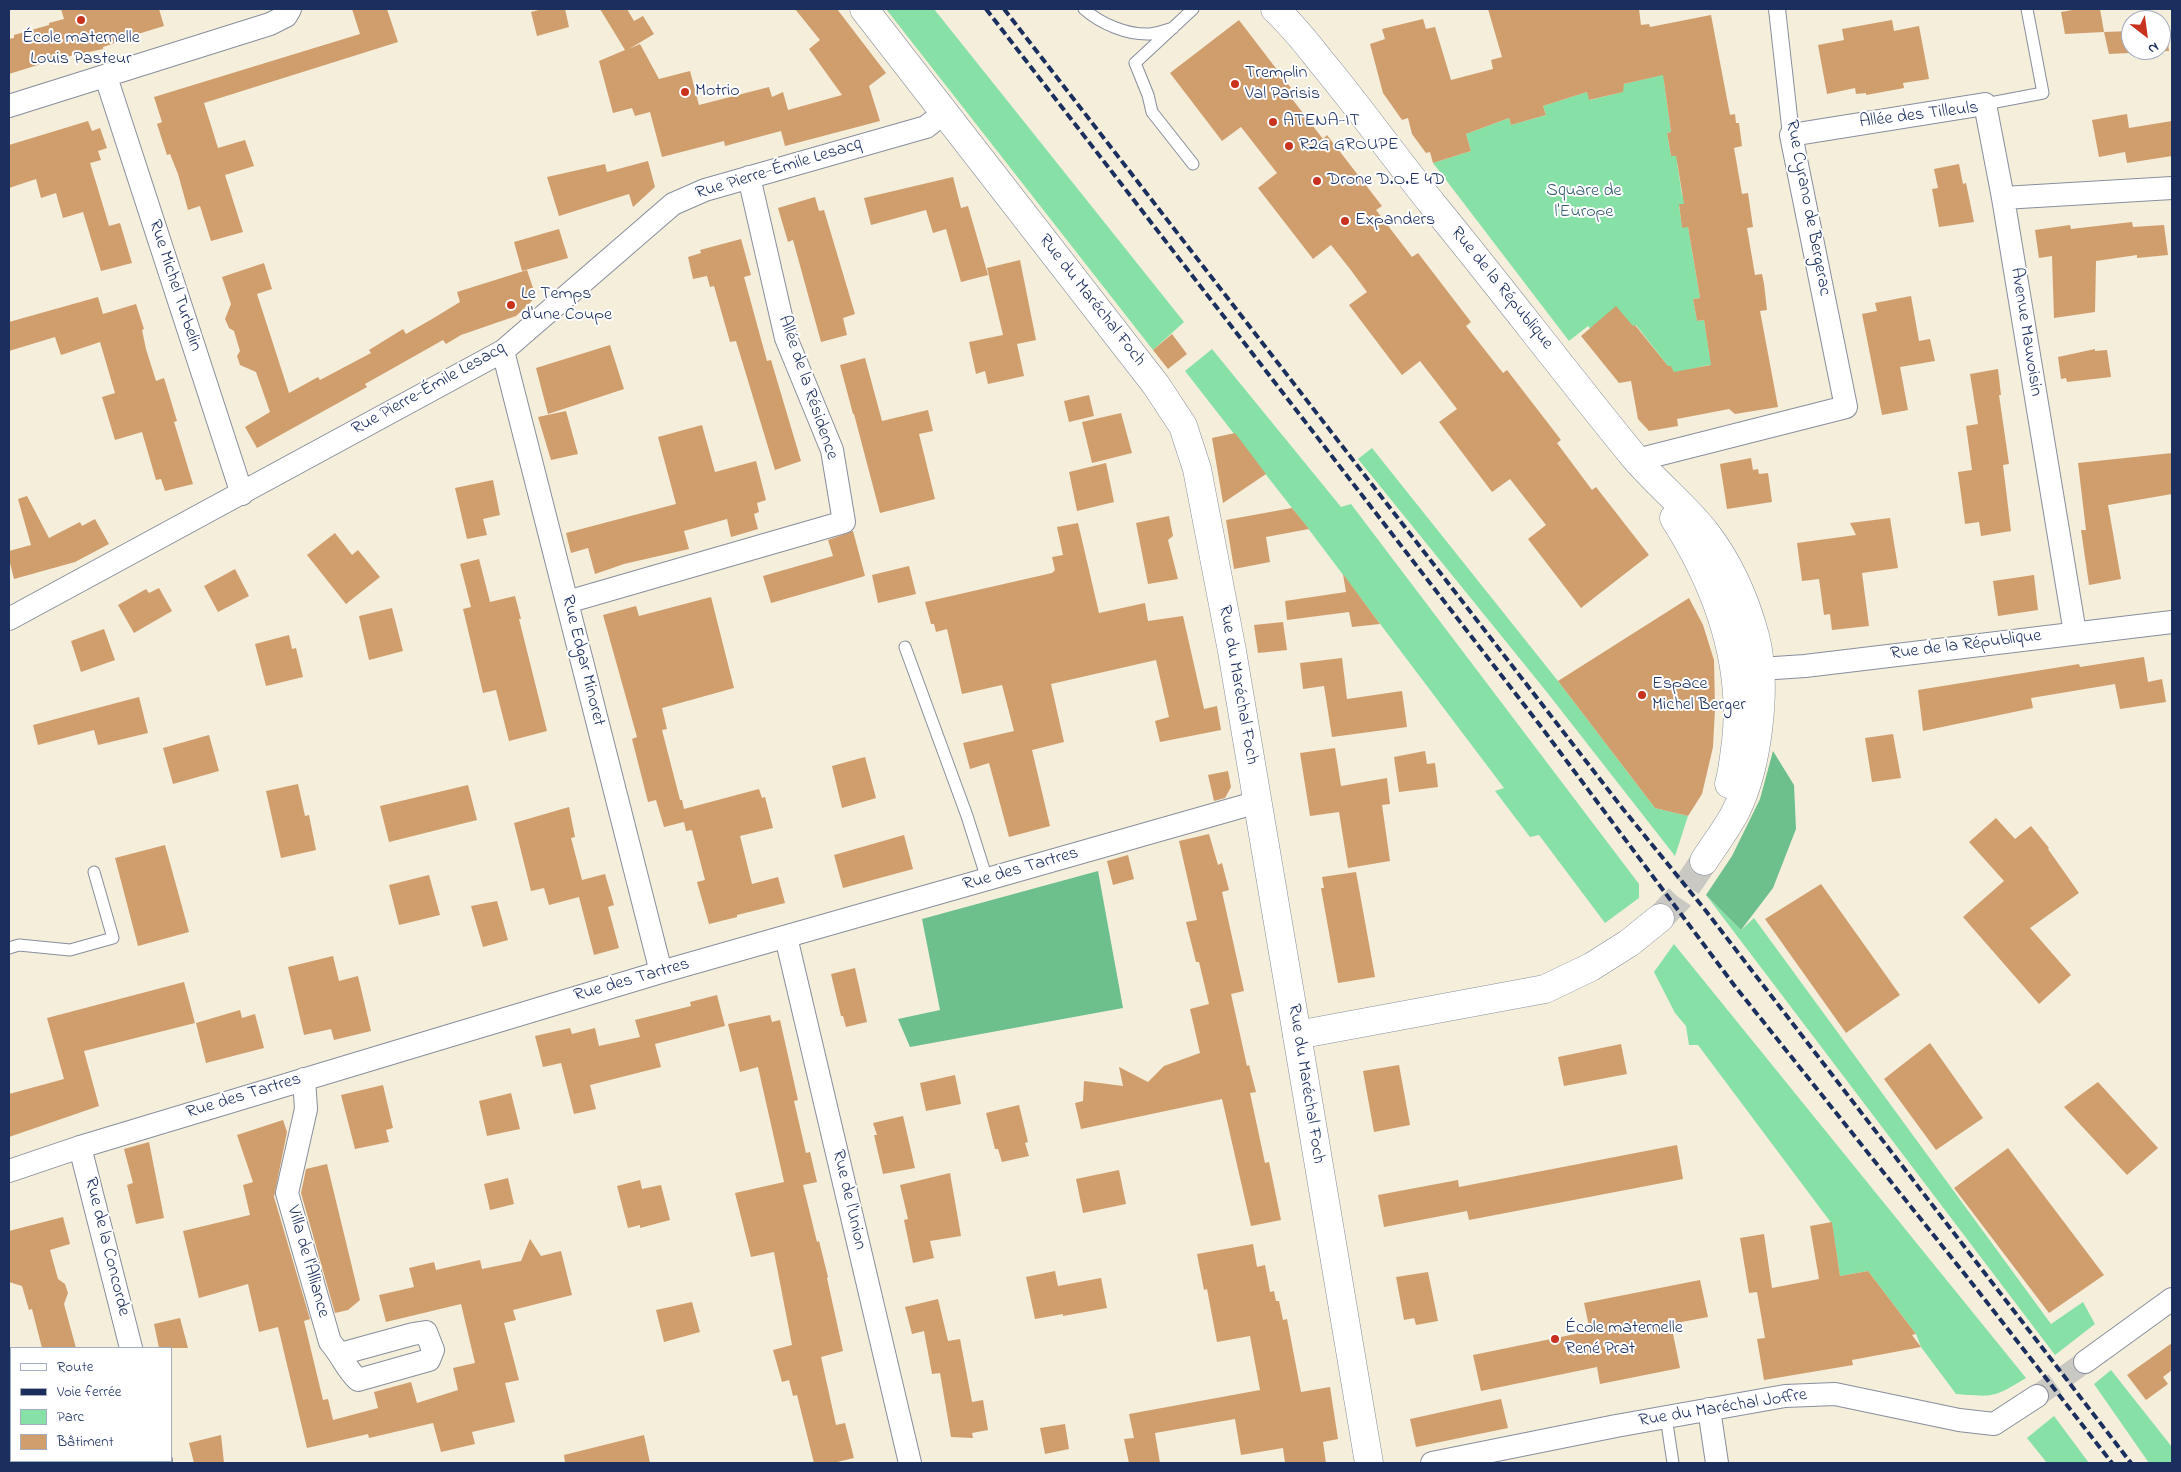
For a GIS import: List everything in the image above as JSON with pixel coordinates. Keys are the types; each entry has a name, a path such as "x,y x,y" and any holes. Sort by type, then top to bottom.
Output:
{"main road":[{"name":"Rue du Maréchal Foch","path":"864,9 946,112 1156,385 1183,426 1197,469 1258,802 1369,1463"},
{"name":"Rue de la République","path":"1286,14 1637,460 1706,533 1730,570 1744,602 1756,638 1760,669 1759,721 1751,772 1735,813 1704,861 1732,773 1738,726 1737,693 1730,646 1718,601 1694,550 1637,460"},
{"path":"1297,1034 1545,989 1592,968 1629,943 1660,918"}],"street":[{"path":"9,106 270,24 286,16 290,9"},
{"name":"Rue Cyrano de Bergerac","path":"1637,460 1846,407 1791,135 1777,9"},
{"name":"Rue Michel Turbelin","path":"106,77 242,494"},
{"name":"Allée des Tilleuls","path":"1791,135 1985,104 2003,198"},
{"name":"Rue Pierre-Émile Lesacq","path":"9,619 503,351 673,204 705,190 926,127 946,112"},
{"name":"Allée de la Résidence","path":"567,602 844,522 832,450 786,338 749,177"},
{"path":"2003,198 2172,188"},
{"name":"Avenue Mauvoisin","path":"2003,198 2075,633"},
{"name":"Rue Edgar Minoret","path":"503,351 661,972"},
{"name":"Rue de la République","path":"1694,550 1760,669 1805,666 2172,622"},
{"name":"Rue des Tartres","path":"9,1171 80,1147 661,972 1258,802"},
{"name":"Rue de l'Union","path":"786,937 910,1463"},
{"name":"Villa de l'Alliance","path":"304,1079 306,1109 287,1193 330,1342 340,1354"},
{"name":"Rue de la Concorde","path":"80,1147 131,1347"},
{"path":"2085,1362 2172,1299"},
{"name":"Rue du Maréchal Joffre","path":"1432,1463 1666,1417 1785,1396 1835,1394 1959,1420 1994,1424 2036,1396"},
{"path":"1710,1409 1716,1463"}],"lane":[{"path":"1084,9 1094,17 1117,29 1150,34 1175,28"},
{"path":"1193,9 1175,28 1135,63 1148,94 1152,112 1193,164"},
{"path":"1985,104 2043,92 2027,9"},
{"path":"905,647 967,816 987,879"},
{"path":"9,948 18,945 70,950 113,938 94,872"},
{"path":"1666,1417 1673,1463"}],"green space":[{"path":"886,9 934,9 1184,322 1153,350"},
{"name":"Square de l'Europe","path":"1666,74 1667,79 1664,82 1671,132 1667,133 1671,156 1676,156 1681,162 1677,163 1682,195 1686,195 1687,201 1679,205 1682,227 1688,227 1700,298 1693,299 1697,321 1704,320 1710,357 1715,359 1709,368 1709,365 1683,371 1675,375 1671,366 1668,366 1636,325 1630,329 1593,332 1588,326 1569,341 1433,163 1471,151 1466,134 1509,118 1511,125 1546,115 1543,106 1587,92 1590,100 1622,92 1624,84"},
{"path":"1212,349 1341,507 1351,504 1639,884 1639,898 1605,923 1539,835 1530,837 1495,791 1504,788 1310,531 1185,371"},
{"path":"1372,448 1558,681 1655,808 1688,816 1675,856 1546,691 1358,459"},
{"path":"1773,751 1794,785 1796,829 1773,888 1741,930 1706,895 1732,856 1760,799"},
{"path":"1098,871 1123,1008 910,1047 898,1019 940,1010 922,919"},
{"path":"1706,895 1741,930 1754,918 2051,1324 2083,1302 2095,1324 2055,1355"},
{"path":"1674,944 2026,1378 1993,1395 1956,1394 1921,1347 1916,1334 1868,1271 1840,1276 1832,1224 1698,1045 1689,1045 1686,1026 1675,1013 1654,972"},
{"path":"2111,1370 2172,1447 2172,1463 2149,1463 2094,1384"},
{"path":"2054,1416 2089,1463 2047,1463 2027,1438"}],"building":[{"path":"61,9 159,9 164,26 115,41 115,43 103,47 103,49 57,59 9,74 9,39 14,38 14,35 64,19"},
{"path":"352,9 387,9 398,42 204,103 218,148 245,140 254,166 225,175 243,232 211,241 200,206 188,210 178,174 170,154 167,155 157,124 162,122 154,97 360,34"},
{"path":"543,9 565,9 569,27 537,36 531,12"},
{"path":"600,9 627,9 634,21 643,16 654,34 629,49 640,44 659,79 690,71 699,105 769,87 772,97 783,92 788,110 842,95 809,49 820,40 795,9 837,9 886,73 869,86 880,121 785,146 781,131 725,146 724,141 662,157 650,112 635,116 632,108 613,113 599,61 625,50"},
{"path":"1488,9 1639,9 1641,25 1649,24 1650,27 1711,15 1730,115 1735,114 1736,123 1739,123 1742,146 1734,148 1742,194 1748,193 1753,227 1747,228 1755,275 1762,274 1764,284 1767,310 1760,311 1778,407 1735,414 1729,409 1677,419 1678,426 1649,431 1638,419 1631,381 1619,383 1581,336 1616,306 1633,326 1635,325 1668,366 1671,366 1674,372 1711,365 1704,320 1697,321 1693,299 1700,298 1688,227 1682,228 1679,204 1684,204 1676,156 1671,156 1667,133 1671,132 1663,75 1624,84 1623,92 1589,100 1587,92 1543,106 1546,115 1511,125 1509,118 1466,134 1471,151 1433,163 1430,152 1426,153 1412,134 1408,118 1402,120 1383,93 1370,44 1385,39 1382,29 1423,19 1426,29 1435,27 1451,80 1493,69 1491,60 1502,57"},
{"path":"2078,9 2100,9 2104,32 2065,34 2061,12"},
{"path":"1239,20 1291,88 1286,91 1323,139 1327,135 1382,206 1376,210 1412,257 1418,253 1471,322 1466,326 1503,373 1507,370 1561,440 1557,443 1592,490 1596,487 1649,555 1581,608 1528,539 1546,525 1510,479 1492,492 1439,422 1457,409 1420,361 1402,375 1349,305 1367,292 1350,269 1331,245 1313,259 1258,188 1277,173 1241,127 1222,141 1170,73"},
{"path":"1892,20 1894,31 1919,26 1929,79 1903,83 1904,88 1866,95 1866,93 1856,94 1855,88 1827,94 1818,45 1844,40 1842,29"},
{"path":"2121,31 2121,53 2109,54 2104,32"},
{"path":"2127,114 2129,128 2172,121 2172,156 2127,163 2125,152 2099,157 2092,120"},
{"path":"88,121 92,131 100,128 107,148 98,151 101,160 90,163 109,226 120,223 132,263 101,271 83,212 63,218 56,193 41,198 36,179 9,188 9,145"},
{"path":"648,161 655,187 633,207 629,194 559,216 547,177 605,164 607,172"},
{"path":"1959,164 1963,184 1966,183 1974,222 1939,227 1932,189 1938,188 1934,169"},
{"path":"953,177 961,208 968,206 988,275 961,282 946,229 933,233 926,210 871,225 864,198"},
{"path":"815,197 819,211 824,210 855,314 843,318 847,335 821,342 793,240 788,242 778,208"},
{"path":"2132,222 2133,227 2164,225 2168,255 2137,258 2137,255 2096,261 2095,312 2054,318 2052,256 2039,258 2035,230 2070,225 2071,229"},
{"path":"559,229 568,258 522,271 514,242"},
{"path":"741,239 751,275 744,277 767,361 771,360 801,461 775,470 736,341 730,342 714,286 710,287 707,276 693,279 688,257 701,253 700,250"},
{"path":"1020,260 1036,340 1017,344 1024,376 988,384 985,371 976,374 969,342 1003,335 987,268"},
{"path":"264,263 272,289 257,294 289,393 318,377 320,380 371,353 369,350 403,329 406,334 432,319 460,302 457,292 527,270 536,297 516,316 461,335 446,344 443,340 365,384 367,387 257,448 245,427 270,412 256,372 240,365 237,356 240,351 234,331 229,328 225,319 231,304 222,277"},
{"path":"1911,296 1919,341 1930,339 1935,361 1900,367 1908,410 1882,415 1862,314 1877,311 1875,303"},
{"path":"98,297 103,314 136,304 144,329 142,330 146,349 156,381 164,378 177,421 174,422 193,484 165,491 161,479 156,480 142,432 115,440 102,397 115,393 100,342 61,355 55,337 9,351 9,322"},
{"path":"1172,334 1187,354 1168,369 1153,350"},
{"path":"610,345 624,389 548,414 536,368"},
{"path":"2095,349 2095,351 2107,350 2111,377 2067,382 2066,378 2061,379 2058,357"},
{"path":"865,358 882,421 928,410 933,431 919,434 935,499 880,513 840,365"},
{"path":"1998,369 2001,395 1999,395 2009,464 2003,465 2011,531 1981,536 1979,522 1965,524 1958,472 1972,470 1966,426 1978,424 1970,374"},
{"path":"1089,395 1094,416 1069,422 1064,401"},
{"path":"566,411 578,454 551,460 538,417"},
{"path":"1121,413 1132,453 1092,463 1082,422"},
{"path":"702,425 715,472 756,461 766,500 757,503 759,512 754,514 758,529 731,537 727,519 684,531 689,549 624,564 595,574 588,548 571,553 566,533 676,504 658,437"},
{"path":"1235,433 1266,474 1223,503 1212,438"},
{"path":"2172,453 2172,494 2108,505 2121,579 2089,585 2081,530 2086,530 2078,463"},
{"path":"1751,458 1753,470 1758,469 1759,474 1768,473 1772,502 1727,509 1720,464"},
{"path":"1106,463 1114,502 1077,511 1069,472"},
{"path":"493,480 500,515 483,519 487,535 467,539 455,488"},
{"path":"27,496 49,538 80,522 82,526 95,519 109,544 75,562 14,579 9,551 31,545 18,499"},
{"path":"1292,508 1309,529 1266,537 1270,562 1234,569 1226,520"},
{"path":"1169,516 1173,536 1168,540 1178,579 1148,584 1136,523"},
{"path":"1890,518 1898,568 1862,573 1869,626 1832,630 1830,614 1824,615 1819,579 1802,581 1797,543 1856,535 1850,523"},
{"path":"1078,523 1099,613 1145,603 1148,621 1183,616 1204,709 1217,706 1221,730 1160,742 1155,721 1169,717 1156,660 1051,684 1064,742 1032,750 1050,826 1009,837 989,763 970,769 963,743 1014,731 1002,685 962,694 947,629 936,632 934,624 931,624 925,602 1052,573 1055,570 1052,557 1063,555 1057,527"},
{"path":"853,531 865,576 771,603 763,576 833,556 828,540"},
{"path":"335,533 352,555 358,550 380,577 346,604 307,555"},
{"path":"479,559 490,602 515,596 547,731 509,741 496,690 483,693 463,609 471,607 460,564"},
{"path":"909,566 916,594 878,603 872,575"},
{"path":"235,569 249,596 218,612 204,586"},
{"path":"1343,574 1380,624 1352,627 1349,612 1287,620 1285,601 1346,592"},
{"path":"2034,575 2038,610 1998,616 1993,581"},
{"path":"159,588 172,611 134,633 118,605 146,589 149,593"},
{"path":"711,597 734,688 662,708 667,729 662,730 684,809 759,789 762,798 765,797 773,828 740,836 752,884 778,877 785,903 709,924 697,882 705,880 692,830 686,831 684,822 664,827 656,800 648,802 632,739 637,737 603,615 636,606 639,616"},
{"name":"Espace Michel Berger","path":"1689,598 1703,625 1714,660 1715,709 1713,747 1702,794 1688,816 1655,808 1558,681"},
{"path":"392,608 403,651 369,660 359,616"},
{"path":"1283,622 1287,650 1258,653 1254,625"},
{"path":"104,629 115,660 81,672 71,641"},
{"path":"289,635 292,649 296,648 303,677 266,686 255,644"},
{"path":"2144,657 2148,682 2162,679 2166,702 2120,709 2115,684 2031,698 2033,708 1923,731 1918,690 2079,664 2080,667"},
{"path":"1342,658 1347,699 1402,691 1407,727 1332,737 1324,686 1303,689 1300,663"},
{"path":"139,697 148,733 98,745 94,730 38,745 33,725"},
{"path":"1893,734 1901,778 1872,782 1865,738"},
{"path":"209,735 219,771 173,784 163,748"},
{"path":"1335,748 1341,786 1387,778 1390,804 1382,805 1390,861 1348,868 1339,812 1310,816 1300,753"},
{"path":"1425,751 1427,764 1435,763 1438,787 1399,792 1394,757"},
{"path":"865,757 876,798 842,808 832,766"},
{"path":"1228,771 1231,787 1225,798 1214,801 1208,775"},
{"path":"298,784 305,816 309,815 316,850 281,858 266,791"},
{"path":"468,785 477,820 389,842 380,806"},
{"path":"569,807 575,837 571,838 582,880 605,874 614,905 608,907 619,948 594,955 579,897 549,905 544,888 531,891 514,823"},
{"path":"1996,818 2015,839 2031,826 2049,848 2079,893 2030,928 2071,975 2039,1004 1963,917 2004,881 1969,842"},
{"path":"1209,834 1218,865 1222,863 1229,890 1222,892 1244,991 1231,994 1247,1066 1249,1065 1256,1092 1250,1093 1265,1163 1269,1162 1281,1220 1251,1226 1222,1099 1081,1129 1075,1103 1083,1101 1084,1081 1123,1086 1119,1067 1148,1082 1164,1066 1200,1053 1190,1009 1209,1004 1199,962 1196,962 1186,922 1197,920 1179,841"},
{"path":"904,835 913,869 843,888 834,855"},
{"path":"165,845 189,932 138,946 115,858"},
{"path":"1128,855 1134,879 1113,885 1107,861"},
{"path":"1356,872 1375,977 1338,983 1321,888 1324,888 1322,877"},
{"path":"429,875 440,915 399,925 389,885"},
{"path":"1821,884 1900,995 1846,1033 1765,919"},
{"path":"497,901 508,940 483,947 471,906"},
{"path":"333,956 339,981 358,976 371,1031 334,1040 331,1029 304,1035 288,967"},
{"path":"855,968 867,1022 846,1027 843,1016 841,1016 831,974"},
{"path":"184,982 195,1023 84,1051 99,1106 9,1137 9,1094 64,1079 47,1018"},
{"path":"717,995 725,1026 655,1044 661,1067 590,1085 596,1109 574,1114 561,1063 543,1067 535,1036 570,1028 572,1034 595,1028 599,1046 640,1037 635,1020 691,1006 690,1002"},
{"path":"240,1010 242,1018 255,1014 264,1048 206,1063 196,1023"},
{"path":"770,1015 772,1022 780,1020 798,1100 794,1101 806,1153 810,1152 817,1182 803,1185 828,1277 843,1351 821,1357 836,1425 845,1423 854,1458 833,1463 814,1463 797,1395 793,1396 789,1380 782,1382 773,1350 792,1345 774,1252 751,1257 735,1193 784,1182 758,1067 740,1072 728,1024"},
{"path":"1930,1043 1983,1118 1936,1150 1884,1079"},
{"path":"1621,1044 1627,1074 1564,1086 1558,1057"},
{"path":"1399,1065 1410,1125 1374,1132 1363,1071"},
{"path":"955,1075 961,1104 926,1111 920,1083"},
{"path":"2098,1082 2158,1148 2127,1175 2064,1107"},
{"path":"383,1085 393,1128 386,1130 389,1142 355,1149 341,1095"},
{"path":"511,1093 520,1129 487,1136 479,1101"},
{"path":"1019,1105 1028,1142 1025,1143 1029,1156 1002,1162 998,1149 995,1149 986,1113"},
{"path":"903,1116 915,1168 883,1174 874,1135 877,1135 873,1123"},
{"path":"283,1120 287,1132 274,1197 310,1319 304,1321 323,1400 328,1399 333,1420 378,1408 374,1392 411,1382 417,1403 458,1390 453,1368 475,1363 461,1304 386,1322 379,1295 414,1287 409,1268 434,1262 436,1270 480,1260 482,1269 521,1261 530,1239 541,1256 561,1251 572,1295 513,1310 516,1320 504,1323 519,1380 505,1383 515,1422 472,1432 475,1444 441,1452 433,1423 369,1438 368,1434 307,1448 278,1327 259,1332 248,1284 199,1298 183,1231 250,1215 243,1185 253,1182 237,1135"},
{"path":"149,1142 164,1218 136,1224 127,1185 133,1183 124,1149"},
{"path":"1677,1145 1683,1179 1469,1220 1467,1211 1384,1227 1378,1195 1458,1180 1459,1187"},
{"path":"2008,1148 2104,1275 2049,1313 1954,1188"},
{"path":"327,1164 360,1300 348,1310 335,1313 301,1193 306,1169"},
{"path":"1119,1170 1126,1204 1083,1213 1076,1179"},
{"path":"950,1173 961,1236 930,1241 934,1258 913,1263 904,1220 908,1219 900,1185"},
{"path":"508,1178 514,1204 490,1210 484,1184"},
{"path":"640,1180 642,1189 661,1185 670,1220 640,1228 640,1225 628,1228 617,1186"},
{"path":"63,1217 70,1244 50,1250 58,1279 65,1284 68,1293 64,1304 76,1347 42,1347 32,1309 29,1310 22,1286 9,1282 9,1231"},
{"path":"1832,1222 1840,1276 1868,1271 1916,1334 1912,1335 1921,1347 1852,1360 1853,1365 1764,1380 1757,1339 1765,1338 1757,1292 1749,1293 1740,1238 1764,1234 1772,1288 1819,1279 1810,1226"},
{"path":"1253,1244 1257,1267 1265,1265 1270,1292 1274,1291 1276,1301 1279,1301 1283,1320 1287,1319 1301,1392 1330,1387 1338,1439 1323,1442 1326,1463 1285,1463 1283,1448 1241,1455 1235,1419 1155,1433 1160,1463 1129,1463 1124,1439 1134,1438 1129,1414 1260,1390 1250,1336 1217,1342 1207,1289 1204,1290 1197,1254"},
{"path":"1055,1271 1058,1286 1101,1278 1107,1308 1035,1319 1026,1277"},
{"path":"1428,1272 1438,1321 1416,1325 1414,1318 1404,1320 1396,1277"},
{"path":"1700,1280 1708,1317 1671,1324 1680,1368 1600,1384 1597,1367 1481,1391 1473,1355 1590,1331 1584,1303"},
{"path":"938,1299 948,1341 960,1339 972,1402 983,1400 988,1430 972,1433 973,1438 951,1437 940,1373 932,1374 924,1331 912,1334 905,1307"},
{"path":"692,1302 700,1332 664,1342 656,1310"},
{"path":"180,1318 188,1348 159,1347 154,1324"},
{"path":"2172,1343 2172,1370 2163,1377 2168,1384 2146,1400 2127,1375"},
{"path":"1501,1399 1508,1428 1416,1447 1410,1419"},
{"path":"1065,1424 1069,1449 1045,1454 1040,1428"},
{"path":"221,1435 224,1463 194,1463 189,1443"},
{"path":"644,1435 650,1463 565,1463 564,1455"}],"tunnel":[{"path":"1660,918 1679,898 1704,861"},
{"path":"2037,1396 2085,1362"}],"railway":[{"path":"986,9 1539,724 1734,985 1975,1287 2112,1463"},
{"path":"1004,9 1623,809 1706,911 2131,1463"}],"place":[{"name":"École maternelle Louis Pasteur","path":"81,20"},
{"name":"Tremplin Val Parisis","path":"1235,84"},
{"name":"Motrio","path":"685,92"},
{"name":"ATENA-IT","path":"1273,122"},
{"name":"R2G GROUPE","path":"1289,146"},
{"name":"Drone D.O.E 4D","path":"1317,181"},
{"name":"Expanders","path":"1345,221"},
{"name":"Le Temps d'une Coupe","path":"511,305"},
{"name":"Espace Michel Berger","path":"1642,695"},
{"name":"École maternelle René Prat","path":"1555,1339"}]}
